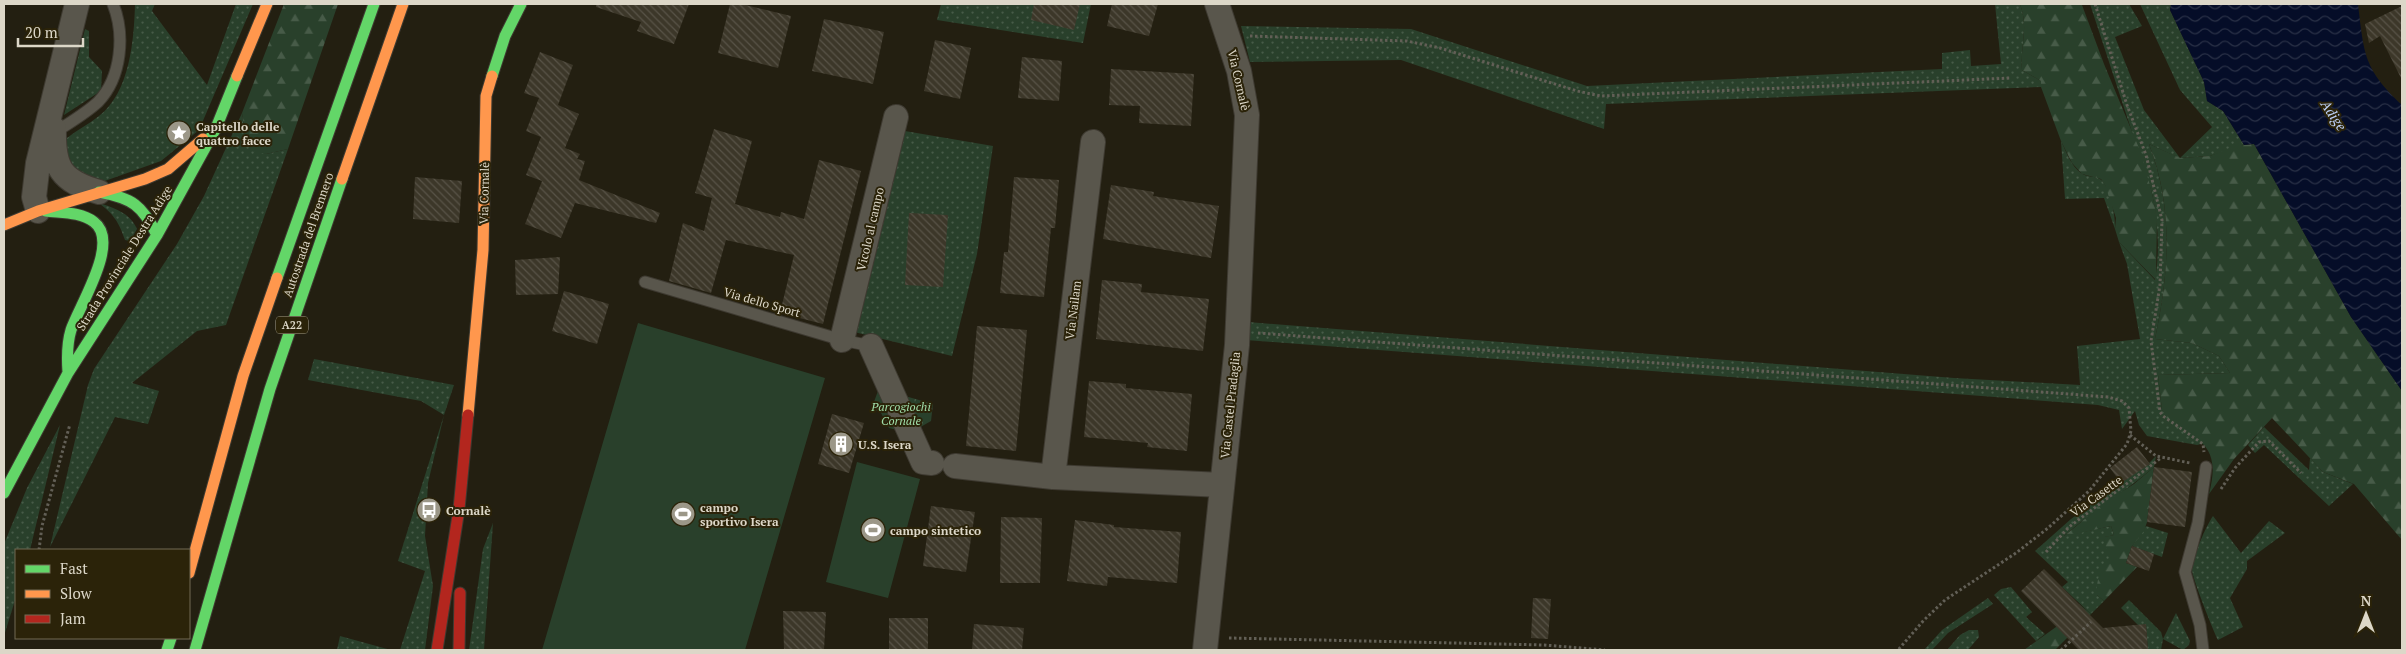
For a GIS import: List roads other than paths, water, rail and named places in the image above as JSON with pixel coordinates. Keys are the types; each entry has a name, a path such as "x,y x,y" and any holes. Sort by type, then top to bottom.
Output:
{"main road":[{"name":"Strada Provinciale Destra Adige","path":"4,494 68,373 157,234 216,128 267,4"},
{"name":"Autostrada del Brennero","path":"190,569 243,376 374,4"},
{"name":"Autostrada del Brennero","path":"195,650 270,389 403,4"},
{"name":"Via Cornalè","path":"459,509 482,250 486,96 505,36 521,4"},
{"path":"4,225 38,211 145,179 168,169 216,128"},
{"path":"99,192 122,196 136,202 147,214 157,234"},
{"path":"38,211 55,211 82,217 91,221 104,236 105,250 101,264 70,331 67,352 68,373"},
{"path":"437,650 459,509"},
{"path":"459,509 459,650"}],"street":[{"path":"38,211 34,197 38,163 77,4"},
{"name":"Via Cornalè","path":"1218,4 1239,72 1247,115 1246,159"},
{"path":"55,95 54,134 56,161 59,168 71,181 99,192"},
{"name":"Vicolo al campo","path":"842,340 896,117"},
{"name":"Via Nailam","path":"1053,477 1093,142"},
{"name":"Via Castel Pradaglia","path":"1215,644 1222,485 1237,345 1246,159"},
{"path":"872,346 923,462 1053,477 1222,485"}],"lane":[{"path":"54,134 97,103 110,86 116,66 119,43 118,18 113,4"},
{"name":"Via dello Sport","path":"645,282 842,340 872,346"},
{"path":"2203,650 2200,625 2185,572 2198,524 2206,467"}],"water":[{"name":"Adige","path":"2171,4 2358,4 2362,36 2368,60 2380,81 2402,105 2402,391 2351,317 2254,144 2244,145 2223,111 2207,101 2204,82 2170,10"}],"place":[{"name":"Capitello delle quattro facce","path":"179,133"},
{"name":"U.S. Isera","path":"841,444"},
{"name":"Cornalè","path":"429,510"},
{"name":"campo sportivo Isera","path":"683,514"},
{"name":"campo sintetico","path":"873,530"}],"park label":[{"name":"Parcogiochi Cornale","path":"901,413"}]}
